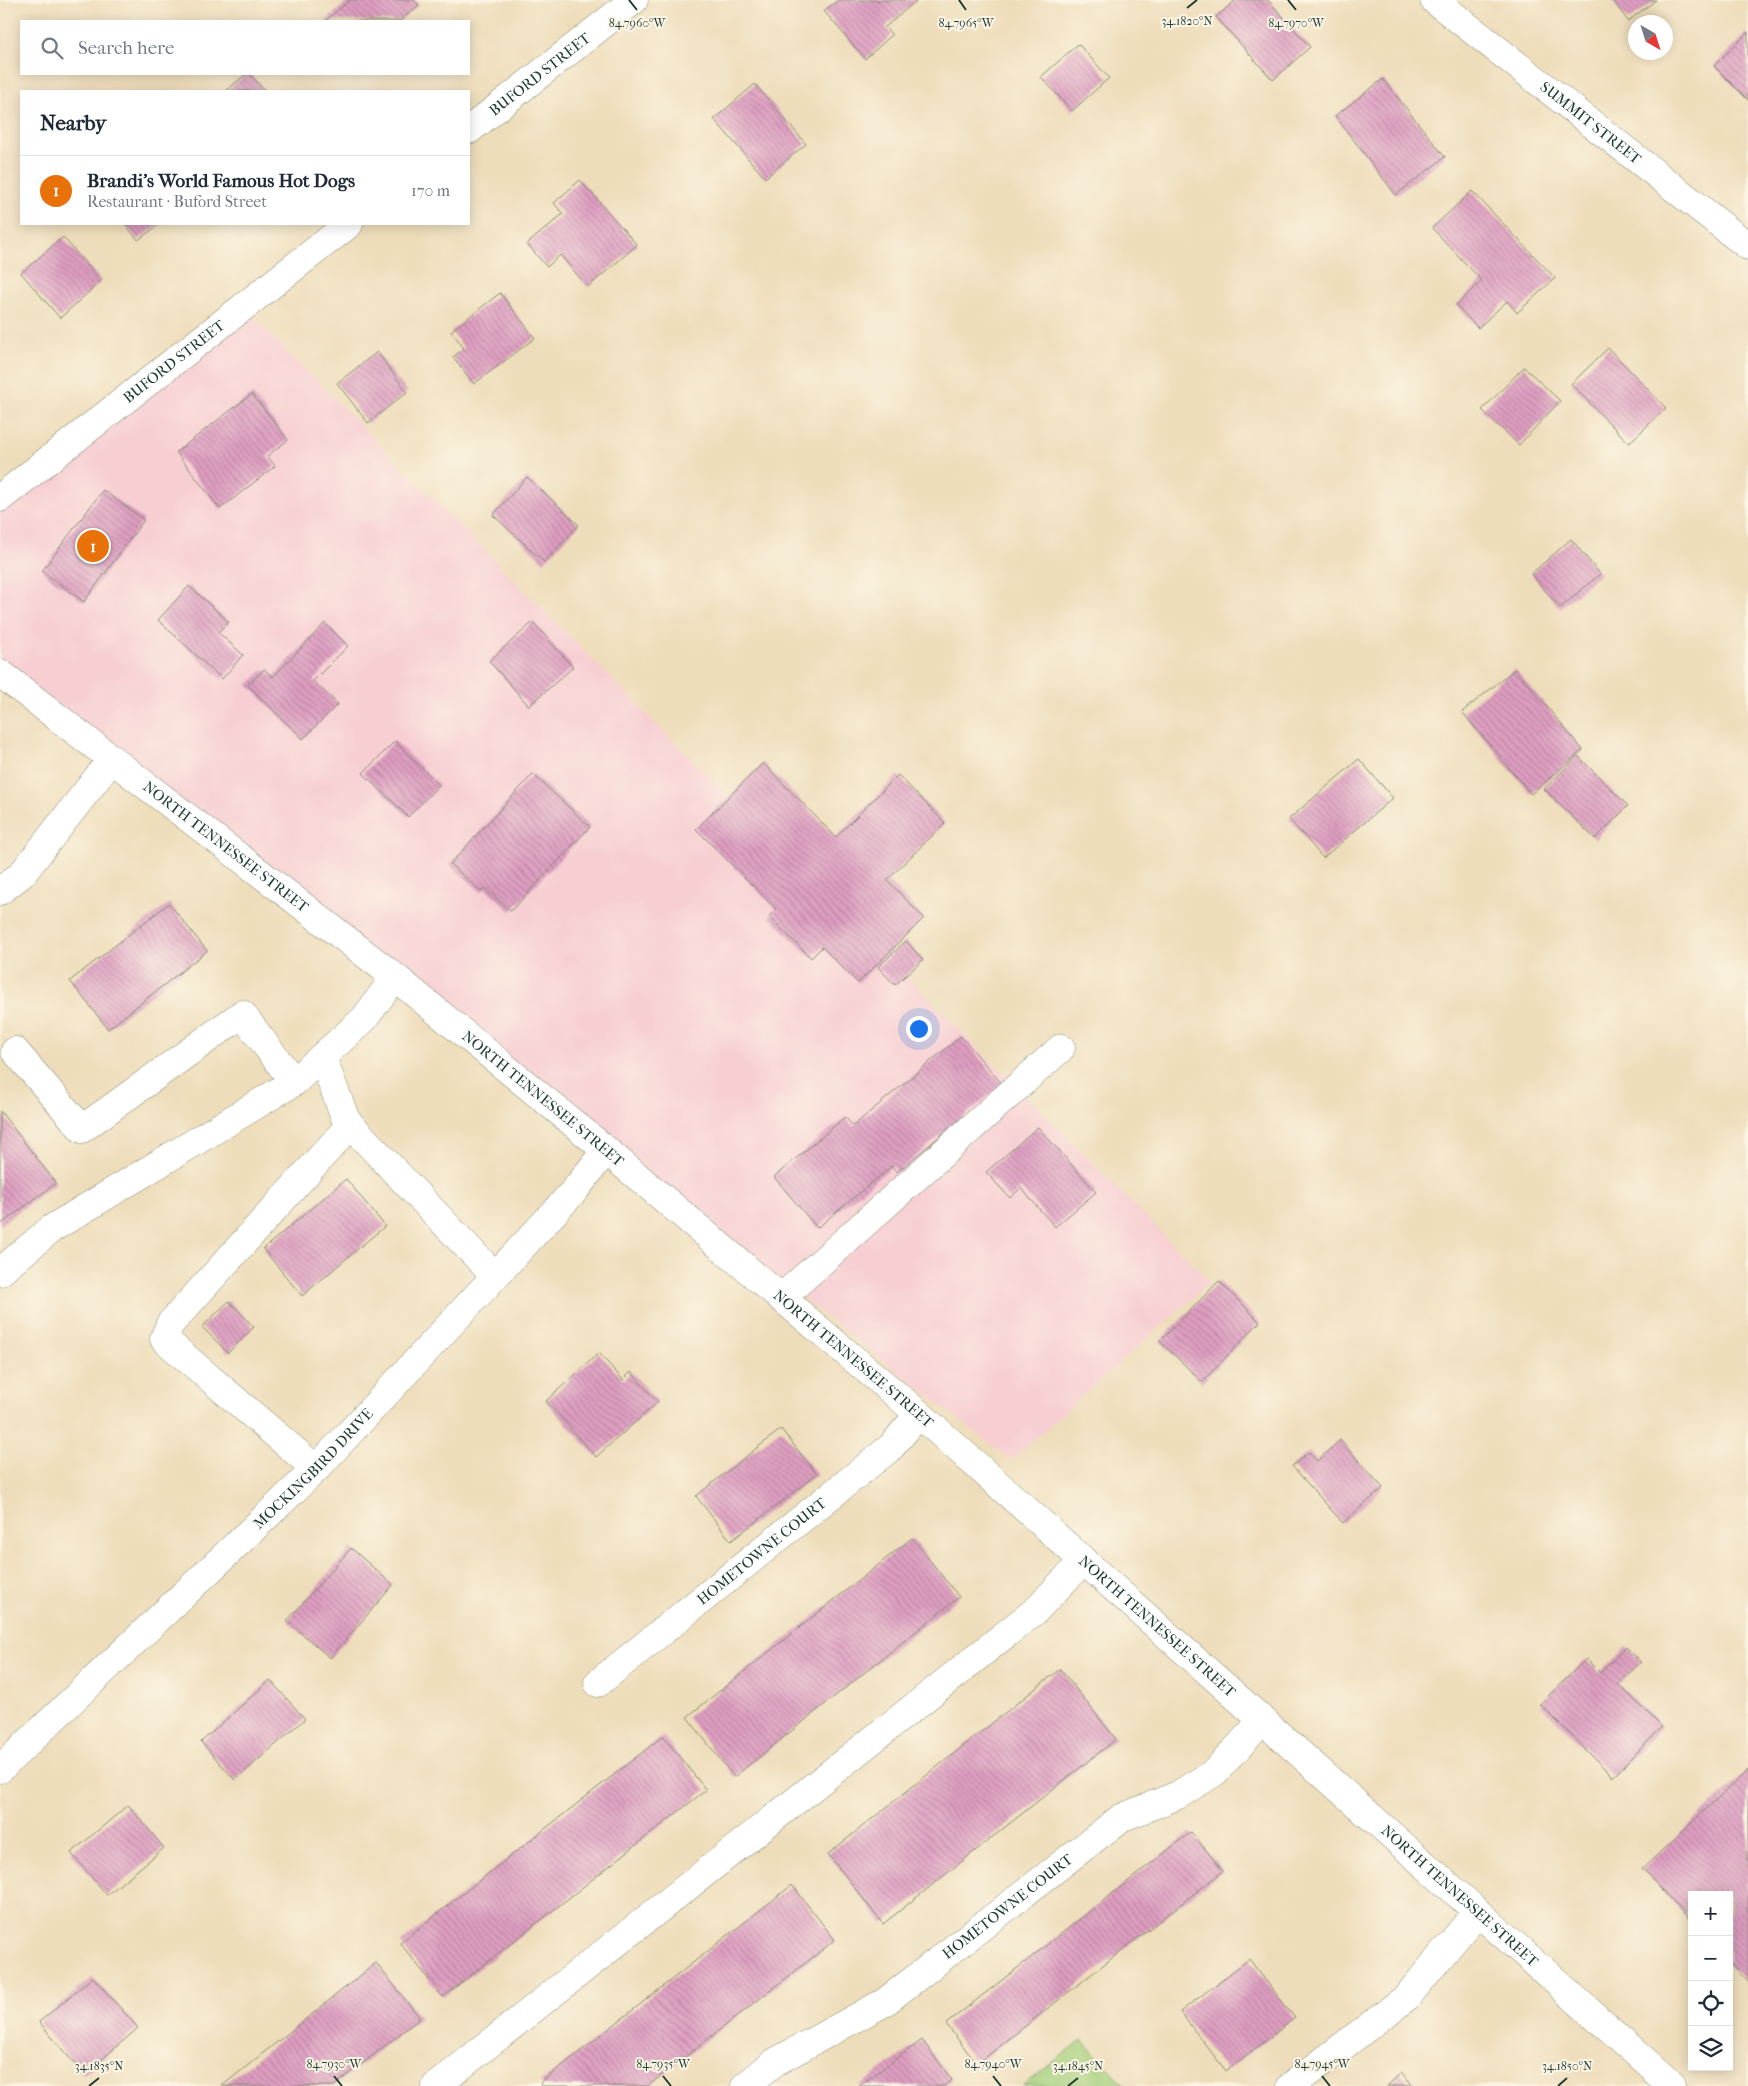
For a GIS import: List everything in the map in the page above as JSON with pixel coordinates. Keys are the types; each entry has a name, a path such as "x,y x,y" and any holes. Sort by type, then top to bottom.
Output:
{"street":[{"name":"BUFORD STREET","path":"470,129 634,0"},
{"name":"SUMMIT STREET","path":"1434,0 1748,246"},
{"name":"BUFORD STREET","path":"0,498 348,225"},
{"name":"NORTH TENNESSEE STREET","path":"0,673 395,978 606,1150 919,1414 1673,2086"},
{"path":"0,890 22,874 112,759"},
{"path":"0,1272 51,1229 294,1082 364,1019 395,978"},
{"path":"15,1052 82,1129 242,1014 294,1082"},
{"path":"781,1298 1061,1048"},
{"path":"322,1057 346,1120 495,1276"},
{"path":"316,1469 164,1339 170,1324 350,1125"},
{"name":"MOCKINGBIRD DRIVE","path":"0,1769 316,1469 575,1190 606,1150"},
{"name":"HOMETOWNE COURT","path":"598,1682 891,1447 919,1414"},
{"path":"436,2086 1035,1611 1084,1560"},
{"name":"HOMETOWNE COURT","path":"745,2086 774,2062 885,2002 1121,1818 1178,1795 1215,1772 1263,1720"},
{"path":"1291,2086 1408,1997 1478,1912"}],"shaded area":[{"path":"243,307 1210,1282 1011,1460 0,673 0,498"}],"green space":[{"path":"1082,2040 1125,2086 1022,2086"}],"building":[{"path":"350,0 414,0 419,5 401,20 326,20"},
{"path":"838,0 917,0 885,27 892,35 865,59 824,11"},
{"path":"1236,0 1268,0 1310,47 1273,80 1216,17"},
{"path":"1612,0 1656,0 1636,15 1628,15 1628,21"},
{"path":"1748,32 1748,100 1714,66"},
{"path":"1078,44 1109,78 1072,111 1041,77"},
{"path":"245,75 251,75 264,90 227,90"},
{"path":"1383,79 1445,157 1396,195 1335,116"},
{"path":"755,84 806,144 765,178 714,119"},
{"path":"580,180 637,245 588,287 560,255 547,267 527,244 563,214 554,203"},
{"path":"1472,191 1555,278 1517,313 1507,301 1478,328 1456,305 1482,281 1432,228"},
{"path":"126,225 159,225 138,240"},
{"path":"63,237 101,281 60,318 21,273"},
{"path":"500,293 535,338 474,384 453,357 464,348 451,331"},
{"path":"1608,348 1666,408 1629,443 1571,384"},
{"path":"377,352 407,392 368,423 337,383"},
{"path":"1524,367 1560,401 1519,445 1482,410"},
{"path":"252,394 288,440 267,456 275,466 220,509 176,452"},
{"path":"527,477 579,525 544,562 493,515"},
{"path":"103,490 144,520 84,602 42,571"},
{"path":"1571,539 1600,574 1560,608 1531,574"},
{"path":"189,586 229,622 218,632 243,655 222,679 158,620"},
{"path":"533,622 573,667 529,706 489,661"},
{"path":"325,623 348,646 313,681 338,704 303,739 248,685 264,669 273,677"},
{"path":"1515,669 1583,750 1531,794 1462,712"},
{"path":"395,741 439,785 408,817 363,773"},
{"path":"1578,756 1628,806 1595,839 1544,789"},
{"path":"1359,759 1393,798 1323,858 1289,819"},
{"path":"763,763 836,837 898,775 945,823 887,880 924,918 858,983 822,947 811,958 769,916 776,909 696,829"},
{"path":"533,774 590,827 511,911 485,888 481,892 450,864"},
{"path":"169,903 207,951 108,1029 70,981"},
{"path":"906,941 923,960 895,985 878,967"},
{"path":"961,1036 1002,1084 897,1172 892,1166 817,1228 774,1177 845,1117 853,1126"},
{"path":"0,1111 56,1183 0,1225"},
{"path":"1038,1127 1096,1192 1055,1227 1021,1188 1010,1198 986,1172"},
{"path":"346,1179 385,1226 302,1296 263,1249"},
{"path":"1219,1281 1260,1322 1202,1382 1160,1341"},
{"path":"229,1301 254,1327 228,1353 202,1327"},
{"path":"599,1353 623,1380 631,1372 658,1402 596,1457 546,1401"},
{"path":"781,1429 817,1474 731,1541 696,1496"},
{"path":"1340,1440 1383,1488 1343,1523 1292,1466 1309,1452 1317,1461"},
{"path":"912,1538 959,1597 734,1777 687,1717"},
{"path":"351,1548 393,1585 330,1658 287,1621"},
{"path":"1626,1647 1641,1662 1618,1684 1662,1727 1613,1777 1540,1704 1586,1659 1600,1673"},
{"path":"1060,1669 1116,1739 883,1924 828,1854"},
{"path":"270,1680 305,1719 235,1780 201,1742"},
{"path":"663,1736 706,1790 443,1997 400,1943"},
{"path":"1748,1770 1748,1983 1733,1967 1733,1891 1688,1891 1688,1918 1642,1869"},
{"path":"128,1805 164,1848 107,1895 71,1853"},
{"path":"1191,1832 1223,1871 977,2064 946,2024"},
{"path":"792,1885 835,1940 648,2086 542,2086 540,2083"},
{"path":"1249,1959 1295,2018 1226,2071 1180,2012"},
{"path":"376,1963 420,2018 334,2086 222,2086"},
{"path":"93,1977 138,2028 84,2075 39,2022"},
{"path":"922,2040 952,2080 944,2086 859,2086"},
{"path":"1401,2073 1413,2086 1387,2086"}],"place":[{"name":"Brandi's World Famous Hot Dogs","path":"93,546"}]}
